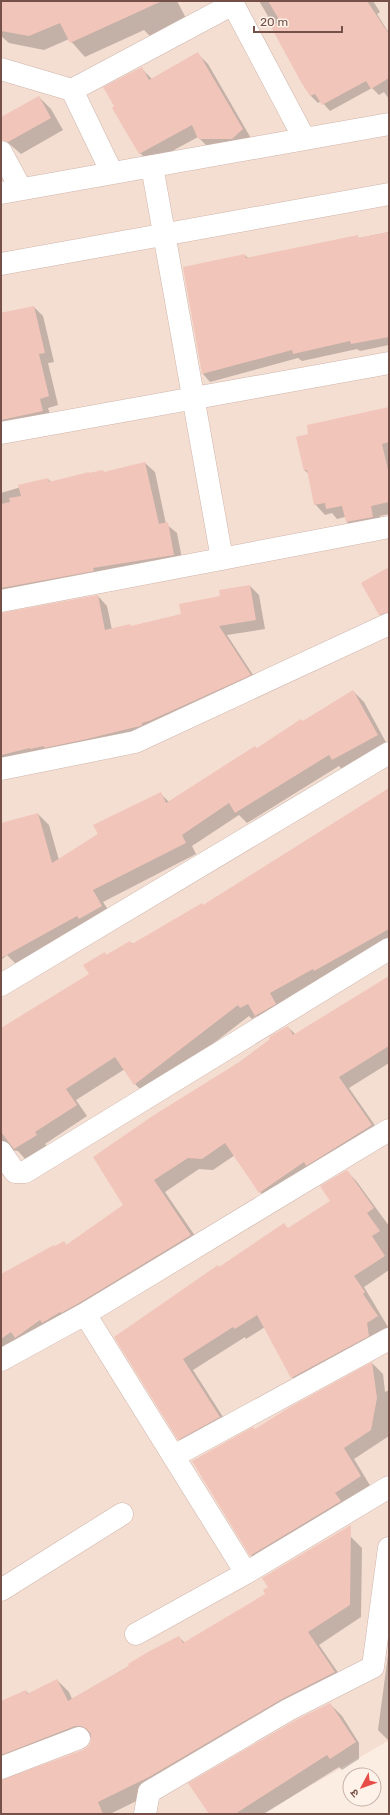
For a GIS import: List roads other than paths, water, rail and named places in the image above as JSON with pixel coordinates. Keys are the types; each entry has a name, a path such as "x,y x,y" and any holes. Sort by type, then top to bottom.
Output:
{"street":[{"path":"1,69 72,90 232,2 304,138"},
{"path":"72,90 112,173"},
{"path":"1,152 11,191 389,124"},
{"path":"152,166 222,559"},
{"path":"1,264 389,194"},
{"path":"1,433 389,363"},
{"path":"1,601 389,527"},
{"path":"1,769 135,742 389,624"},
{"path":"1,985 389,753"},
{"path":"1,1152 15,1172 25,1172 389,949"},
{"path":"1,1360 85,1314 389,1130"},
{"path":"85,1314 246,1573"},
{"path":"174,1456 389,1339"},
{"path":"136,1634 246,1573 389,1487"},
{"path":"1,1590 122,1514"},
{"path":"145,1814 149,1792 288,1710 373,1667 389,1548"},
{"path":"1,1768 78,1738"}]}
